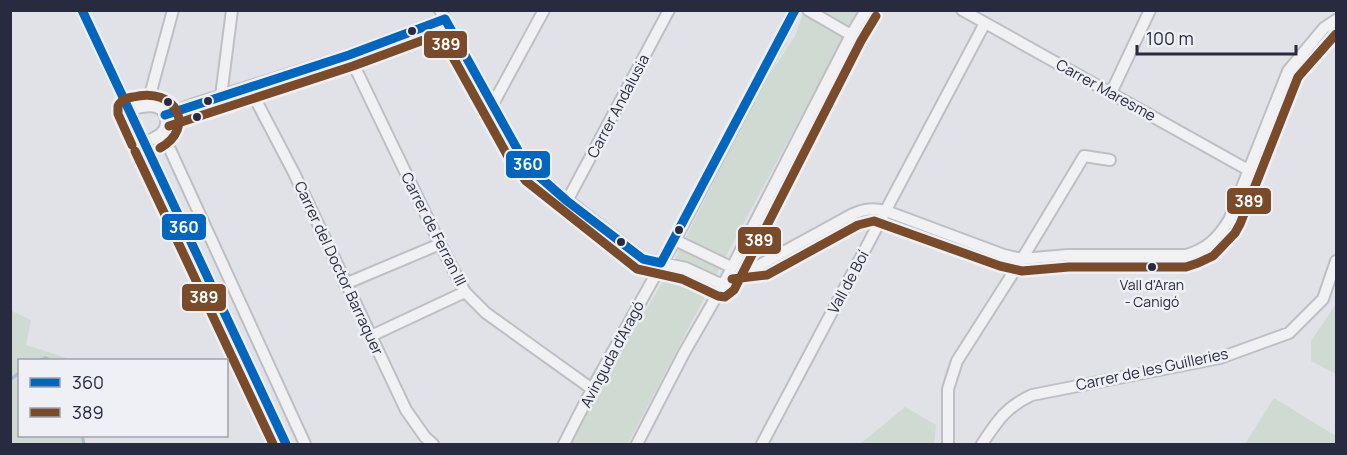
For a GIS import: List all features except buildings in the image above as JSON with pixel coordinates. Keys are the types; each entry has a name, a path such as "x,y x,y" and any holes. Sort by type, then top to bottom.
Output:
{"street":[{"path":"82,10 286,444"},
{"path":"221,96 232,10"},
{"path":"493,104 544,10"},
{"name":"Carrer Andalusia","path":"567,201 669,10"},
{"name":"Avinguda d'Aragó","path":"564,444 675,240 795,10"},
{"path":"808,10 851,34"},
{"path":"637,444 684,353 723,285 851,34 866,10"},
{"name":"Carrer Maresme","path":"962,10 1250,171"},
{"path":"1111,93 1150,10"},
{"path":"147,106 172,11"},
{"path":"165,115 349,55 442,15 520,154 534,172 567,201 643,258 686,268 723,285"},
{"path":"723,285 853,214 875,209 886,211 1004,255 1022,259 1068,255 1186,255 1200,251 1220,236 1229,220 1288,71 1324,28 1336,20"},
{"name":"Vall de Boí","path":"762,444 985,23"},
{"name":"Carrer de Ferran III","path":"349,55 465,292 486,313 592,389"},
{"name":"Carrer del Doctor Barraquer","path":"249,87 294,173 406,410 425,437 433,444"},
{"path":"129,111 147,106 160,108 165,115 166,125 162,132 144,142"},
{"path":"162,132 306,444"},
{"path":"948,444 948,389 957,361 1084,156 1110,160"},
{"path":"675,240 731,267 762,264"},
{"path":"345,284 440,244"},
{"name":"Carrer de les Guilleries","path":"982,444 1008,409 1032,395 1220,358 1289,333 1323,299 1336,261"},
{"path":"371,336 465,292"}],"shaded area":[{"path":"804,11 859,11 735,239 628,444 571,444 597,392 669,271 761,88 795,36"},
{"path":"1336,304 1336,374 1311,361 1311,341"},
{"path":"10,310 31,320 26,345 68,359 18,359 18,437 84,437 86,444 11,444"},
{"path":"1274,398 1336,436 1336,444 1245,444"},
{"path":"905,407 936,425 934,444 860,444"}],"waterway":[{"path":"43,359 48,359"},
{"path":"10,380 18,374"},
{"path":"82,437 84,444"}],"transit line":[{"name":"360","path":"82,10 286,444"},
{"name":"360","path":"661,263 795,10"},
{"name":"389","path":"169,126 353,66 440,34 510,160 526,181 637,269 682,279 725,297 734,290 861,41 876,16"},
{"name":"360","path":"445,19 520,154 534,172 567,201 643,259 661,263"},
{"name":"360","path":"165,115 349,55 445,19"},
{"name":"389","path":"732,279 767,275 858,225 874,221 1000,266 1022,271 1069,267 1186,267 1198,263 1213,256 1235,233 1298,77 1336,34"},
{"name":"389","path":"132,145 118,114 118,106 126,98 148,95 170,103 179,120 177,130 171,140 160,148"},
{"name":"389","path":"135,151 273,444"}],"place":[{"name":"Vall d'Aran - Canigó","path":"1152,267"}]}
